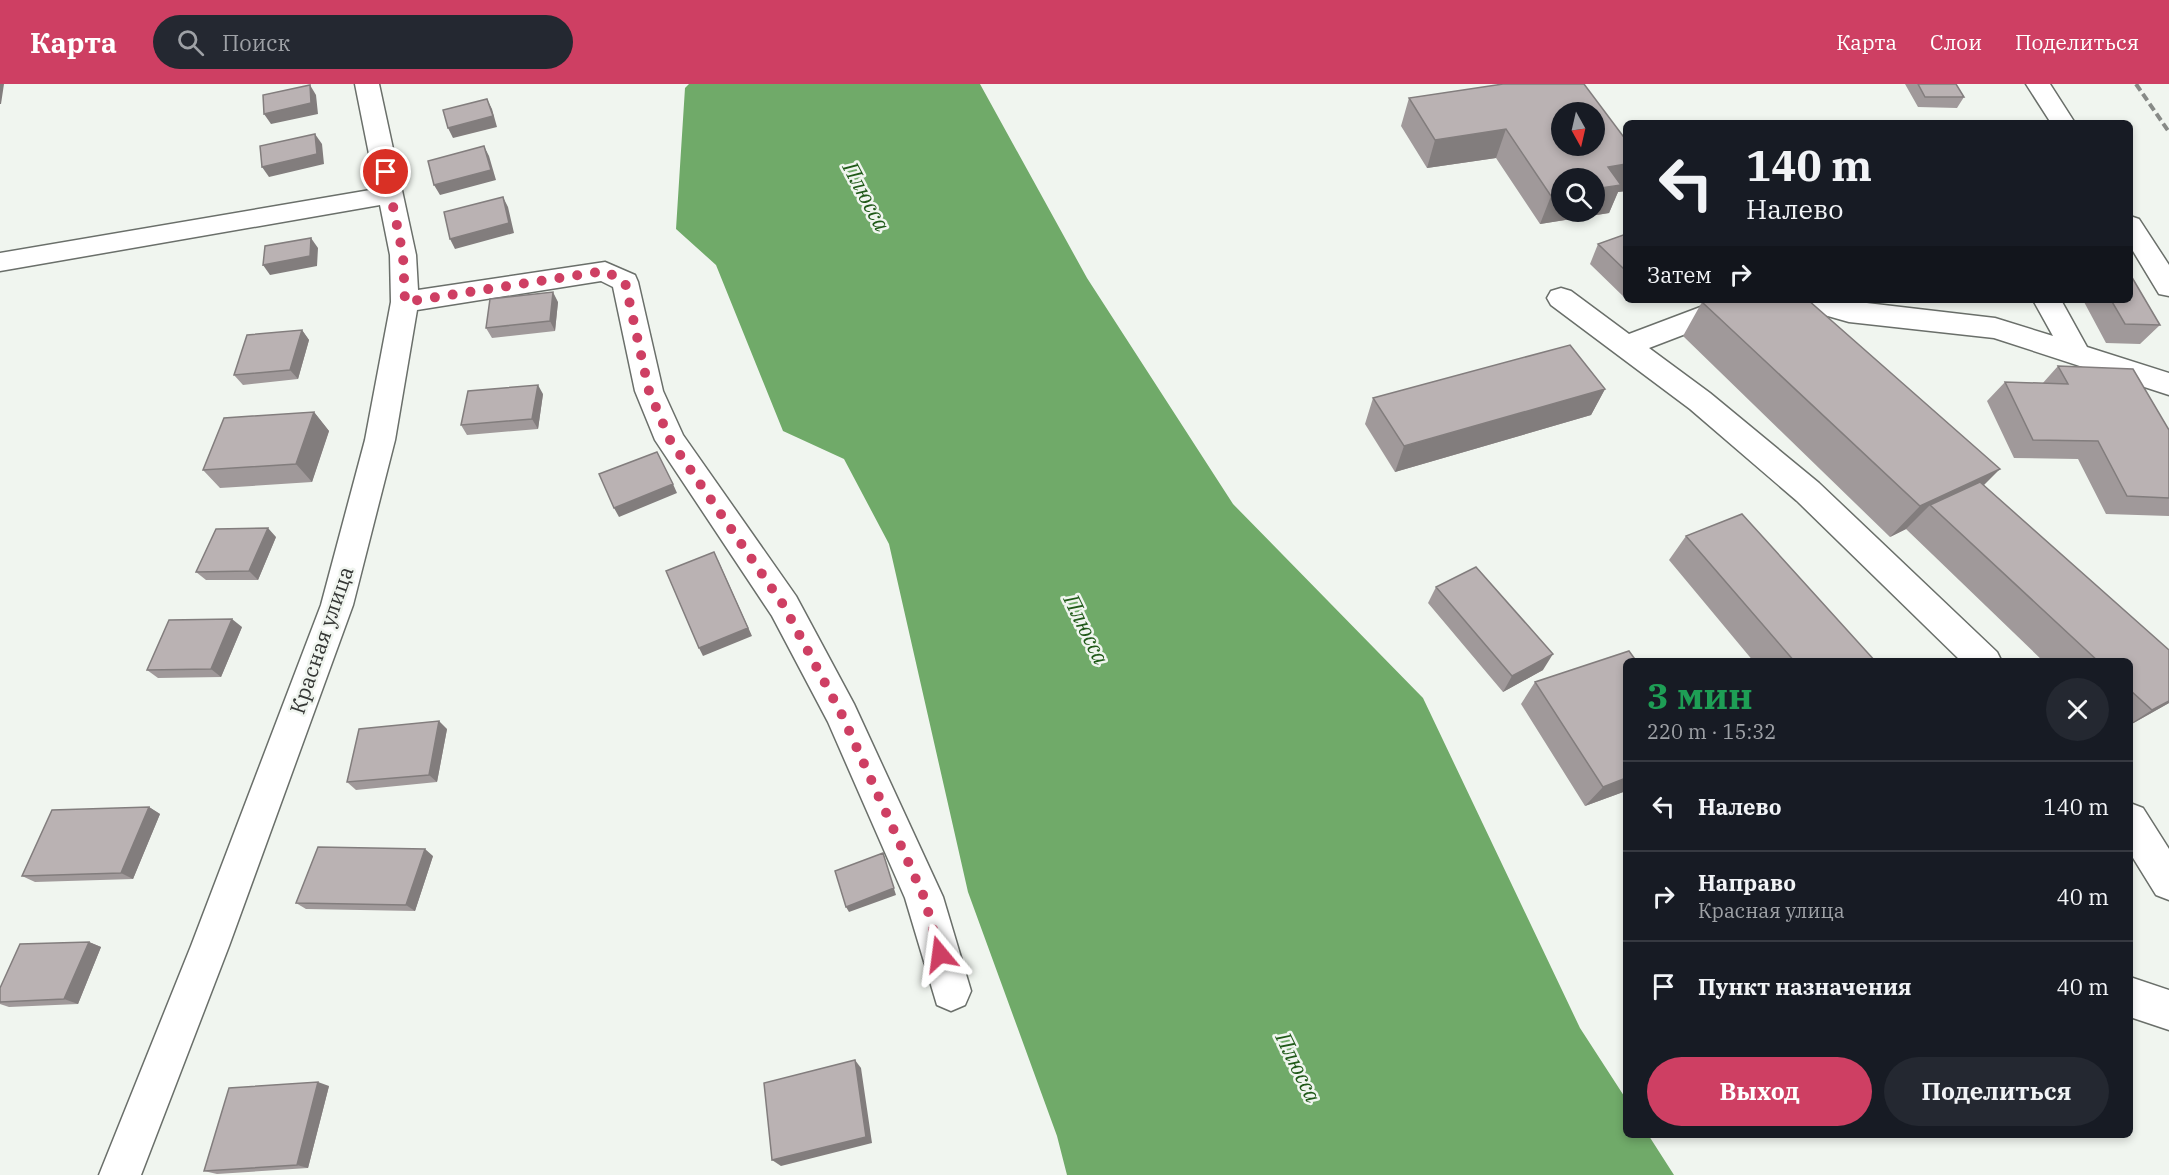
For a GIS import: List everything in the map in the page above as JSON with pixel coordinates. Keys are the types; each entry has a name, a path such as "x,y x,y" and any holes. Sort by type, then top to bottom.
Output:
{"street":[{"name":"Красная улица","path":"120,1175 210,946 337,605 380,440 405,302 403,255 367,84"},
{"path":"2038,84 2062,120"},
{"path":"0,262 391,195"},
{"path":"2133,230 2169,287"},
{"path":"405,302 605,271 625,282 649,391 670,440 784,606 842,715 924,897 951,991"},
{"path":"1561,298 1700,401 1808,492 1981,658"},
{"path":"1626,346 1738,303"},
{"path":"1817,303 1849,312 1995,328 2169,384"},
{"path":"2049,303 2077,354"},
{"path":"2133,825 2169,882"},
{"path":"2133,998 2169,1010"}],"water":[{"name":"Плюсса","path":"689,84 980,84 1087,278 1233,504 1423,698 1580,1028 1623,1094 1623,1138 1650,1138 1674,1175 1067,1175 1057,1136 968,892 889,544 844,459 783,431 716,265 676,229 685,88"}],"building":[{"path":"1503,84 1584,84 1598,102 1551,102 1551,156 1605,156 1605,112 1623,136 1623,164 1608,167 1621,185 1605,187 1605,168 1551,168 1551,196 1506,129 1435,140 1409,98"},
{"path":"1918,84 1956,84 1964,97 1925,97"},
{"path":"310,85 311,103 264,114 263,95"},
{"path":"487,99 493,116 448,128 443,110"},
{"path":"315,134 317,154 262,167 260,146"},
{"path":"484,146 491,170 434,185 428,161"},
{"path":"503,197 509,223 450,239 444,212"},
{"path":"1623,235 1623,268 1598,244"},
{"path":"311,238 310,256 263,265 265,246"},
{"path":"2133,279 2160,325 2125,324 2113,303 2133,303"},
{"path":"553,292 550,321 486,328 490,299"},
{"path":"1703,303 1811,303 2000,469 1920,506"},
{"path":"302,330 290,370 234,375 247,335"},
{"path":"1570,345 1605,389 1404,446 1373,398"},
{"path":"2058,366 2133,369 2169,430 2169,498 2127,496 2098,441 2033,440 2005,382 2068,384"},
{"path":"538,385 532,419 461,425 468,391"},
{"path":"314,412 296,464 203,470 224,418"},
{"path":"657,452 673,484 614,508 599,474"},
{"path":"1980,482 2169,650 2169,701 2152,710 2133,693 2133,658 2095,658 1930,505"},
{"path":"1742,514 1872,658 1792,658 1686,536"},
{"path":"268,528 249,571 196,572 216,529"},
{"path":"714,552 748,628 699,648 666,571"},
{"path":"1476,567 1553,654 1512,676 1436,587"},
{"path":"232,619 211,669 147,670 169,620"},
{"path":"1629,651 1634,658 1623,658 1623,779 1603,787 1535,682"},
{"path":"439,721 429,775 347,782 359,729"},
{"path":"149,807 121,873 22,876 52,810"},
{"path":"318,847 425,849 406,905 296,903"},
{"path":"883,853 894,888 846,907 835,871"},
{"path":"89,942 64,999 0,1002 0,988 20,944"},
{"path":"855,1060 866,1137 772,1160 764,1083"},
{"path":"318,1082 297,1165 204,1171 229,1088"}],"railway":[{"path":"2136,84 2169,132"}],"route":[{"path":"386,172 403,255 405,302 605,271 625,282 649,391 670,440 784,606 842,715 924,897 940,954"}]}
